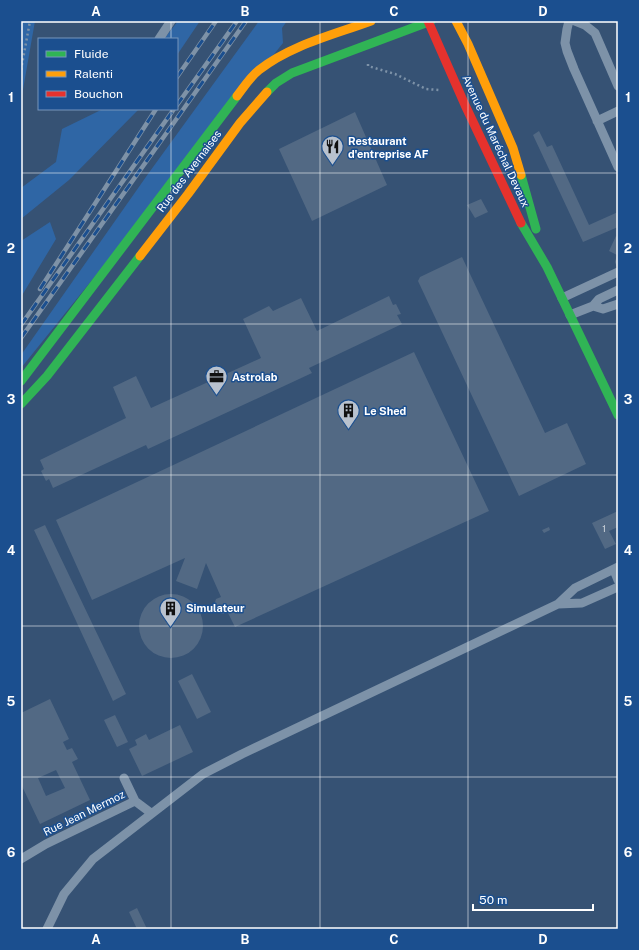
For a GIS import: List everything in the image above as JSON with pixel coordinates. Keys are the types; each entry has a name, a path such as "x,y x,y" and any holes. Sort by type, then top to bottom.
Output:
{"main road":[{"name":"Rue des Avernaises","path":"21,380 96,284 248,82 259,70 274,60 298,48 371,21"},
{"name":"Rue des Avernaises","path":"21,404 46,377 183,200 240,123 276,83 292,73 429,21"},
{"name":"Avenue du Maréchal Devaux","path":"429,21 465,105 509,173 547,267 618,415"},
{"name":"Avenue du Maréchal Devaux","path":"456,21 468,44 508,136 509,173 519,219 547,267"}],"lane":[{"path":"160,38 172,21"},
{"path":"570,21 565,43 567,51 618,167"},
{"path":"576,21 586,25 595,33 618,86"},
{"path":"597,121 618,111"},
{"path":"562,298 618,272"},
{"path":"570,315 593,306 599,299 618,290"},
{"path":"593,306 603,309 618,304"},
{"path":"21,412 46,377"},
{"path":"47,929 64,894 93,859 202,774 558,604 575,588 616,569 618,580"},
{"path":"558,604 582,603 618,587"},
{"name":"Rue Jean Mermoz","path":"21,858 46,844 135,801 124,778"},
{"path":"135,801 151,813"}],"path":[{"path":"21,70 30,21"},
{"path":"366,58 368,66 395,74 426,89 442,90 440,84"}],"shaded area":[{"path":"21,21 35,21 21,101"},
{"path":"178,21 200,21 178,54 178,38 165,38"},
{"path":"259,21 287,21 282,28 283,43 21,368 21,355 148,174"},
{"path":"101,110 138,110 69,180 21,219 21,188 56,162 62,129"},
{"path":"50,222 56,239 21,297 21,241"}],"building":[{"path":"355,112 387,185 312,221 279,149"},
{"path":"539,131 547,147 552,145 589,225 618,212 618,227 583,242 533,135"},
{"path":"481,199 488,212 475,218 467,205"},
{"path":"616,236 618,237 618,270 615,262 617,255 609,251"},
{"path":"462,257 545,433 567,423 586,464 519,496 418,281 420,277"},
{"name":"Astrolab","path":"389,296 393,305 396,304 401,314 397,315 402,324 309,368 312,373 148,449 146,445 53,488 49,479 46,481 41,471 44,469 40,460 126,418 113,387 136,376 151,408 261,358 243,319 269,306 273,311 301,298 317,331"},
{"name":"Le Shed","path":"414,352 489,511 235,627 227,611 223,614 215,611 213,608 216,599 221,597 206,563 197,589 176,581 185,558 92,600 56,520"},
{"path":"618,511 618,527 609,531 616,544 605,549 592,523"},
{"path":"45,525 126,694 113,701 34,530"},
{"path":"549,527 550,530 544,533 542,530"},
{"name":"Simulateur","path":"165,594 177,594 194,603 201,614 203,626 201,638 194,649 177,658 165,658 153,653 144,644 139,632 139,620 144,608 153,599"},
{"path":"192,674 211,712 197,719 178,681"},
{"path":"50,699 69,739 63,742 67,750 72,748 78,759 72,762 90,800 40,824 21,784 21,713","holes":["56,770 65,788 46,796 38,778"]},
{"path":"115,715 128,742 117,747 104,720"},
{"path":"180,725 193,752 142,776 129,749 137,745 135,740 146,734 149,740"},
{"path":"137,908 147,929 137,929 129,912"}],"railway":[{"path":"178,76 216,21"},
{"path":"178,104 237,21"},
{"path":"21,338 246,21"},
{"path":"40,289 155,110"},
{"path":"21,325 173,110"}],"traffic: fast":[{"path":"267,92 276,83 292,73 431,21"},
{"path":"21,381 237,96"},
{"path":"521,175 536,229"},
{"path":"521,223 547,267 618,415"},
{"path":"21,404 47,376 140,256"}],"traffic: slow":[{"path":"237,96 247,82 271,61 298,47 371,21"},
{"path":"456,21 468,44 513,148 521,175"},
{"path":"140,256 240,123 267,92"}],"traffic: jam":[{"path":"428,21 465,105 521,223"}],"place":[{"name":"Restaurant d'entreprise AF","path":"333,166"},
{"name":"Astrolab","path":"217,396"},
{"name":"Le Shed","path":"348,430"},
{"name":"Simulateur","path":"171,628"}]}
